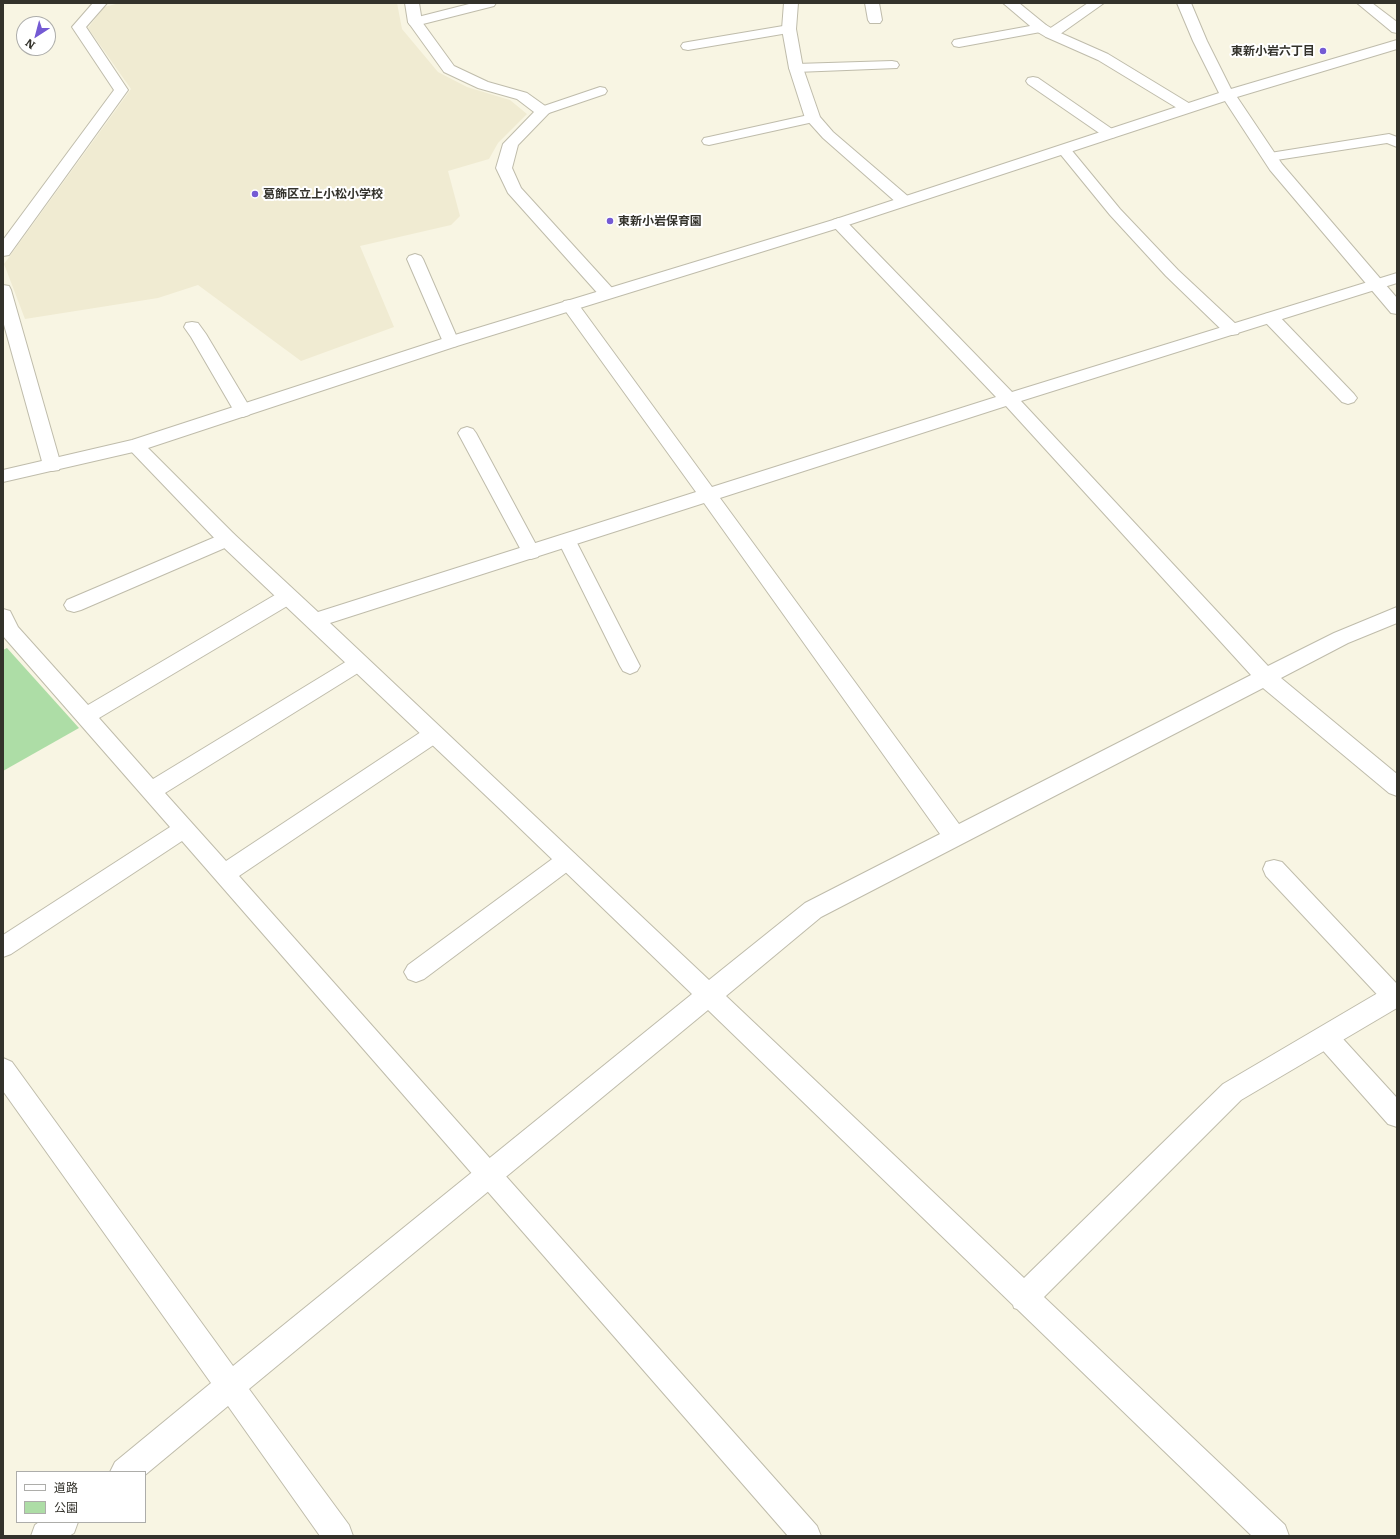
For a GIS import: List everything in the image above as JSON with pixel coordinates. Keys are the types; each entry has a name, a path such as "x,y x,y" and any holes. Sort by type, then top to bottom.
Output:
{"street":[{"path":"3,251 121,90 79,27 100,3"},
{"path":"412,3 415,22 449,69 483,85 522,96 543,111 511,144 504,168 514,190 606,293"},
{"path":"790,3 789,29 796,68 813,118 828,135 904,201"},
{"path":"1010,3 1046,31 1103,57 1187,108"},
{"path":"1184,3 1200,41 1221,84 1276,168 1397,309"},
{"path":"3,476 135,446 451,342 606,293 839,223 1064,150 1187,108 1397,44"},
{"path":"839,223 1009,399 1264,677 1397,787"},
{"path":"313,622 1009,399 1397,278"},
{"path":"3,290 52,465"},
{"path":"570,305 955,836"},
{"path":"135,446 227,539 313,622 359,663 567,860 1274,1536"},
{"path":"126,1471 813,910 1341,638 1397,615"},
{"path":"1024,1298 1232,1092 1395,996"},
{"path":"3,1070 338,1536"},
{"path":"46,1536 62,1523"}],"lane":[{"path":"415,22 489,3"},
{"path":"872,3 875,20"},
{"path":"959,43 1046,31 1097,3"},
{"path":"1364,3 1397,29"},
{"path":"688,46 789,29"},
{"path":"796,68 892,65"},
{"path":"1033,80 1110,134"},
{"path":"543,111 600,91"},
{"path":"709,141 813,118"},
{"path":"1270,157 1389,138 1397,143"},
{"path":"1064,150 1114,212 1167,268 1232,330"},
{"path":"415,258 451,342"},
{"path":"1270,318 1348,398"},
{"path":"192,327 198,334 243,411"},
{"path":"467,433 531,552"},
{"path":"74,606 227,539"},
{"path":"567,541 630,666"},
{"path":"85,717 287,597"},
{"path":"3,616 10,631 85,717 807,1536"},
{"path":"151,792 359,663"},
{"path":"224,874 434,734"},
{"path":"3,947 184,829"},
{"path":"416,972 567,860"},
{"path":"1274,869 1395,996"},
{"path":"1326,1037 1397,1116"}],"shaded area":[{"name":"葛飾区立上小松小学校","path":"120,3 397,3 402,29 438,72 467,87 510,100 527,114 498,143 489,159 448,171 460,216 451,225 360,246 394,327 301,361 198,285 158,298 25,319 4,264 131,89 88,28 104,7"}],"green space":[{"path":"7,648 79,728 3,771 3,650"}],"place":[{"name":"東新小岩六丁目","path":"1323,51"},
{"name":"葛飾区立上小松小学校","path":"255,194"},
{"name":"東新小岩保育園","path":"610,221"}]}
